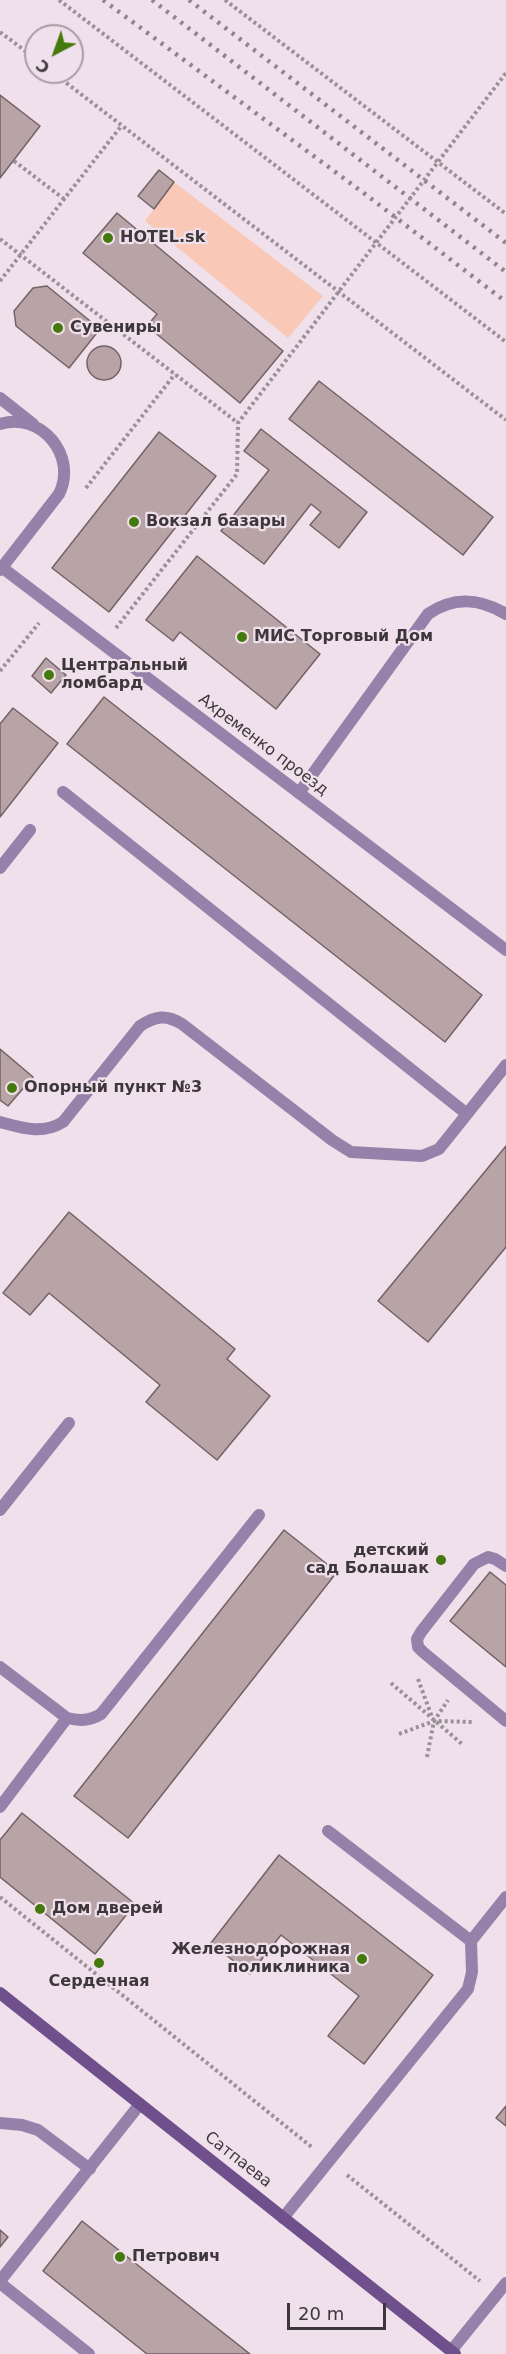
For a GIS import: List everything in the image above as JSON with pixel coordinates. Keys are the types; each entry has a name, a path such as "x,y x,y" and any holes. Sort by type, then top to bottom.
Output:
{"street":[{"path":"0,398 46,434 57,447 65,464 63,485 53,502 1,568"},
{"path":"0,424 22,422 46,434"},
{"name":"Ахременко проезд","path":"1,568 506,950"},
{"path":"299,793 428,614 440,606 464,600 489,605 506,614"},
{"path":"63,792 467,1114"},
{"path":"0,868 30,830"},
{"path":"0,1122 41,1130 53,1129 63,1122 140,1026 150,1019 161,1017 172,1018 182,1024 332,1140 351,1152 412,1157 431,1154 439,1149 506,1065"},
{"path":"0,1510 69,1423"},
{"path":"0,1667 67,1718 80,1721 91,1720 101,1714 259,1515"},
{"path":"506,1566 488,1557 474,1564 417,1639 418,1647 423,1652 506,1721"},
{"path":"0,1807 67,1718"},
{"path":"328,1831 471,1941"},
{"path":"283,2218 468,1989 472,1972 471,1941 506,1897"},
{"name":"Сатпаева","path":"0,1993 453,2353"},
{"path":"89,2354 0,2282 140,2104"},
{"path":"0,2122 38,2130 90,2169"},
{"path":"453,2353 506,2283"}],"path":[{"path":"59,0 506,342"},
{"path":"225,0 506,214"},
{"path":"0,32 24,50"},
{"path":"104,644 237,474 238,423 506,73"},
{"path":"68,84 506,420"},
{"path":"372,111 438,162"},
{"path":"0,281 122,125"},
{"path":"14,160 64,199"},
{"path":"310,192 376,243"},
{"path":"0,239 238,423"},
{"path":"79,497 175,374"},
{"path":"0,671 52,606"},
{"path":"418,1678 434,1720 427,1757"},
{"path":"391,1683 462,1743"},
{"path":"399,1734 434,1720 478,1722"},
{"path":"0,1897 497,2295"}],"shaded area":[{"path":"174,182 323,296 288,338 145,221"}],"building":[{"path":"0,95 40,126 0,178"},
{"path":"159,170 174,182 154,209 138,196"},
{"path":"117,213 283,351 240,403 147,326 157,314 83,253"},
{"name":"Сувениры","path":"47,286 100,329 69,368 16,326 14,311 33,288"},
{"path":"104,346 116,351 121,363 116,375 104,380 92,375 87,363 92,351"},
{"path":"319,381 493,517 463,555 289,419"},
{"path":"261,429 367,512 339,548 310,525 321,512 311,504 264,564 221,531 269,470 244,451"},
{"name":"Вокзал базары","path":"159,432 216,476 109,612 52,568"},
{"name":"МИС Торговый Дом","path":"197,556 320,654 276,709 180,632 173,641 146,620"},
{"name":"Центральный ломбард","path":"46,658 66,675 51,693 32,676"},
{"path":"104,697 482,995 445,1042 67,744"},
{"path":"13,708 58,743 0,817 0,724"},
{"name":"Опорный пункт №3","path":"0,1049 33,1077 8,1106 0,1100"},
{"path":"506,1146 506,1247 428,1342 378,1301"},
{"path":"69,1212 235,1349 227,1359 270,1396 217,1460 146,1402 160,1385 49,1293 30,1315 3,1293"},
{"path":"284,1530 337,1572 128,1838 74,1796"},
{"path":"490,1572 506,1585 506,1667 450,1621"},
{"path":"22,1813 135,1904 95,1954 0,1877 0,1840"},
{"name":"Железнодорожная поликлиника","path":"279,1855 433,1975 364,2064 328,2036 359,1996 281,1935 250,1974 211,1943"},
{"path":"506,2106 506,2126 496,2118"},
{"path":"82,2221 250,2354 147,2354 43,2271"},
{"path":"0,2230 8,2237 0,2247"}],"railway":[{"path":"103,0 365,194 506,302"},
{"path":"152,0 506,272"},
{"path":"189,0 506,243"}],"place":[{"name":"HOTEL.sk","path":"108,238"},
{"name":"Сувениры","path":"58,328"},
{"name":"Вокзал базары","path":"134,522"},
{"name":"МИС Торговый Дом","path":"242,637"},
{"name":"Центральный ломбард","path":"49,675"},
{"name":"Опорный пункт №3","path":"12,1088"},
{"name":"детский сад Болашак","path":"441,1560"},
{"name":"Дом дверей","path":"40,1909"},
{"name":"Железнодорожная поликлиника","path":"362,1959"},
{"name":"Сердечная","path":"99,1963"},
{"name":"Петрович","path":"120,2257"}]}
